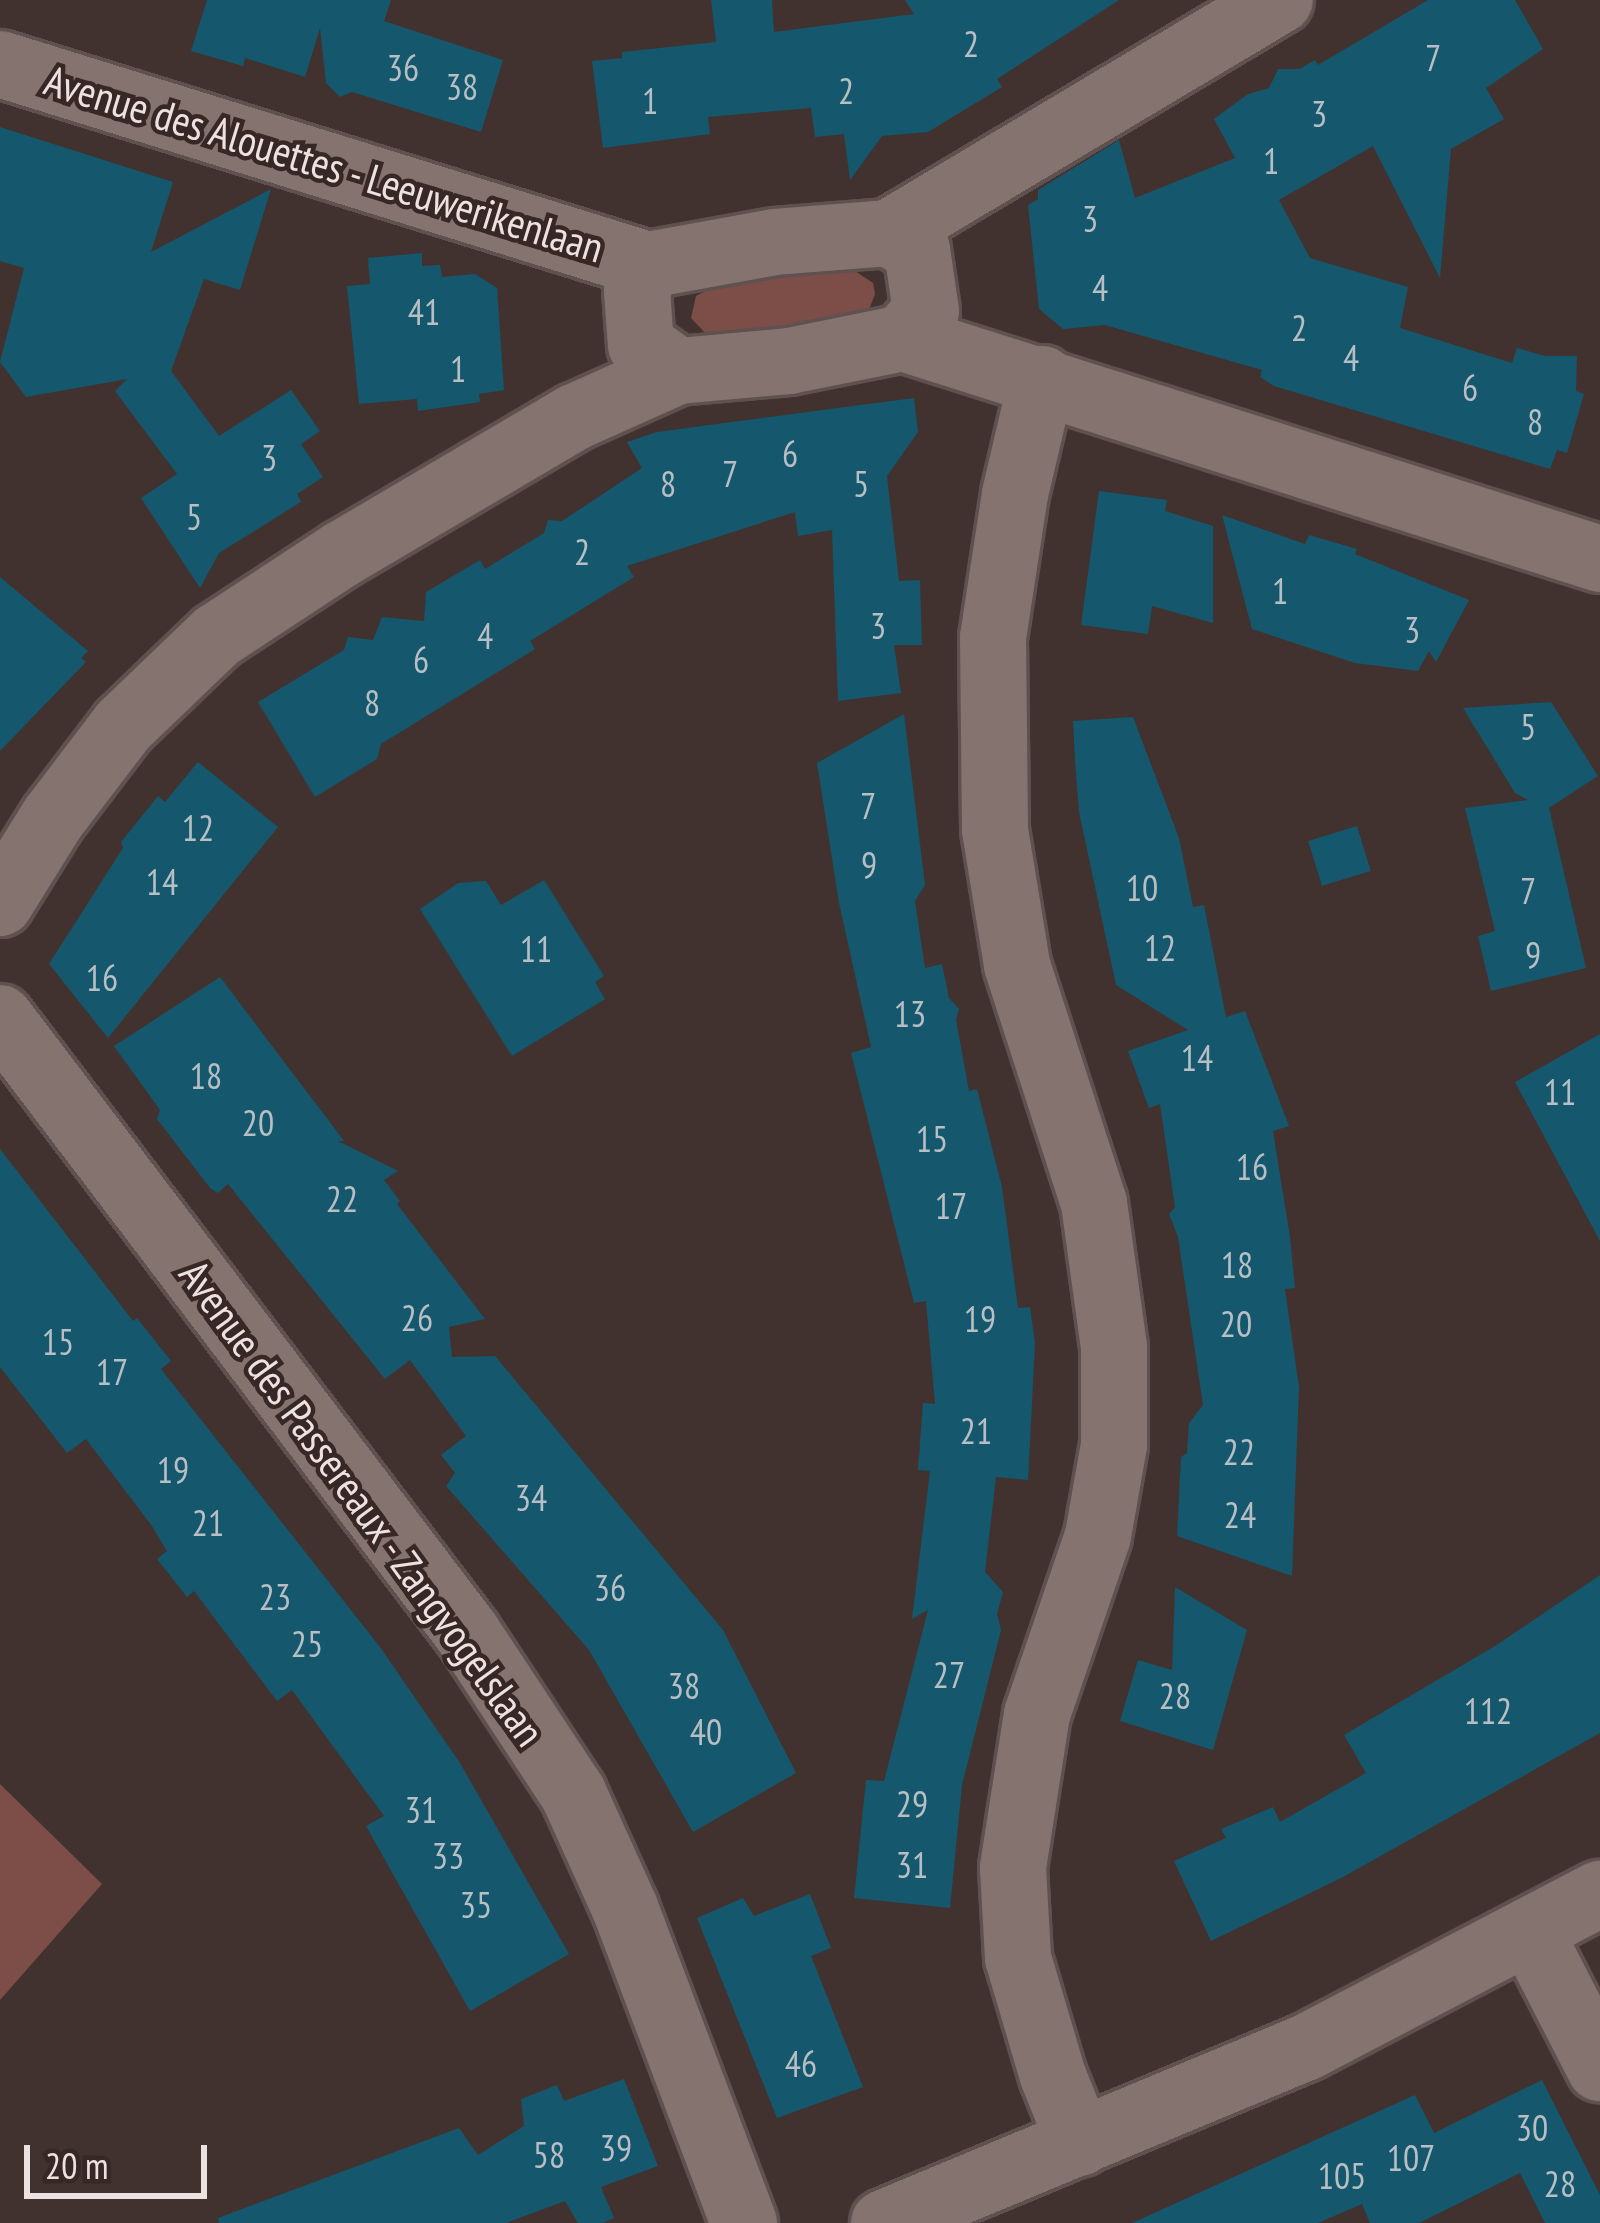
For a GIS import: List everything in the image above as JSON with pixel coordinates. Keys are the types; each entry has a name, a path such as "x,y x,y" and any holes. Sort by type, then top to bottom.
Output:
{"street":[{"path":"679,370 641,345 637,291 648,265 775,242 889,233 1280,0"},
{"name":"Avenue des Alouettes - Leeuwerikenlaan","path":"0,64 648,265"},
{"path":"889,233 917,250 926,310 903,338"},
{"path":"0,903 53,818 123,726 217,636 342,554 575,417 679,370 789,362 903,338 1600,559"},
{"path":"1042,379 1015,494 993,638 994,830 1016,965 1097,1220 1114,1347 1114,1445 1098,1536 1037,1714 1013,1868 1018,1958 1053,2076 1080,2143"},
{"name":"Avenue des Passereaux - Zangvogelslaan","path":"0,1018 468,1634 573,1793 625,1907 744,2223"},
{"path":"884,2223 1307,2047 1532,1934 1600,1894"},
{"path":"1532,1934 1600,2068"}],"shaded area":[{"path":"849,267 873,283 875,294 870,307 835,331 709,337 691,318 696,296 737,274"},
{"path":"0,1784 102,1884 0,2000"}],"building":[{"path":"207,0 391,0 384,21 503,60 481,132 352,92 340,97 326,83 320,28 305,77 245,58 243,66 191,51"},
{"path":"711,0 772,0 774,32 914,14 905,0 1119,0 997,79 1002,87 928,132 882,136 850,180 844,134 815,137 811,108 708,117 710,134 603,148 592,61 622,58 622,52 716,42"},
{"path":"1428,0 1515,0 1543,49 1486,88 1504,119 1451,149 1440,278 1373,146 1279,200 1310,258 1408,287 1400,328 1512,363 1517,348 1545,356 1577,356 1576,391 1584,394 1567,453 1557,450 1550,469 1274,386 1260,377 1262,370 1105,325 1063,329 1039,309 1028,205 1038,199 1038,190 1119,140 1135,198 1235,158 1214,119 1248,94 1269,88 1278,69 1299,69 1315,60 1318,65"},
{"path":"0,127 173,182 151,252 271,189 240,290 204,279 171,371 219,436 291,390 320,431 301,444 323,477 297,494 301,502 219,553 200,588 141,498 177,474 115,391 127,379 26,397 0,362 24,268 0,261"},
{"path":"422,253 422,266 440,265 442,277 475,274 497,288 504,390 479,394 480,402 418,411 417,399 359,404 347,286 370,284 368,258"},
{"path":"914,398 918,432 887,476 899,581 920,580 922,645 894,645 901,693 838,701 832,530 798,536 795,512 627,566 634,577 530,641 535,649 381,744 377,759 315,797 258,702 344,650 348,637 373,640 382,617 424,621 426,592 480,560 485,569 544,533 548,520 562,521 642,468 627,442 657,432"},
{"path":"1099,491 1167,500 1165,511 1213,526 1213,623 1152,606 1148,634 1081,625"},
{"path":"1222,515 1305,544 1309,535 1357,549 1355,554 1469,600 1436,662 1429,651 1418,671 1355,663 1252,629"},
{"path":"0,577 88,651 81,658 86,662 0,751"},
{"path":"1551,702 1598,776 1549,808 1586,968 1491,991 1478,936 1495,931 1465,808 1528,800 1515,793 1463,708"},
{"path":"904,714 925,885 915,901 925,968 942,964 949,998 959,1009 956,1020 969,1091 977,1089 1002,1187 1018,1308 1030,1307 1035,1344 1028,1480 996,1477 985,1572 1003,1592 997,1614 1001,1630 962,1785 950,1908 854,1898 866,1780 884,1781 928,1610 912,1619 930,1471 918,1470 923,1403 935,1404 926,1301 914,1303 851,1053 871,1047 839,903 817,763"},
{"path":"1133,717 1179,838 1193,907 1204,905 1226,1017 1245,1011 1289,1126 1273,1131 1295,1288 1285,1289 1299,1387 1292,1576 1177,1536 1181,1457 1187,1453 1189,1423 1203,1405 1178,1237 1169,1214 1175,1207 1160,1104 1149,1108 1128,1051 1188,1030 1116,985 1079,812 1075,761 1073,721"},
{"path":"198,762 278,827 108,1038 49,964 123,848 121,842 158,796 165,802"},
{"path":"1357,826 1371,871 1322,886 1308,841"},
{"path":"544,880 604,976 595,982 605,999 512,1056 420,909 458,883 486,881 501,905"},
{"path":"220,977 344,1141 338,1141 398,1171 384,1180 400,1201 397,1204 485,1319 449,1327 452,1357 495,1356 723,1630 796,1773 693,1832 589,1650 446,1486 455,1473 441,1455 466,1436 410,1360 385,1379 228,1184 218,1193 210,1188 157,1119 160,1110 114,1046"},
{"path":"1600,1034 1600,1241 1515,1082"},
{"path":"0,1149 133,1321 137,1318 171,1361 161,1369 380,1647 460,1763 569,1954 470,2011 366,1826 384,1816 292,1690 277,1701 194,1591 187,1597 157,1559 167,1551 152,1526 86,1439 67,1453 0,1367"},
{"path":"1600,1575 1600,1733 1343,1877 1211,1941 1174,1861 1226,1838 1221,1829 1273,1807 1280,1822 1366,1773 1344,1735 1495,1646"},
{"path":"1175,1587 1247,1630 1213,1750 1120,1721 1138,1660 1172,1670"},
{"path":"810,1894 831,1948 811,1956 863,2087 777,2118 697,1918 743,1898 754,1916"},
{"path":"624,2079 658,2166 601,2187 614,2218 603,2223 578,2223 565,2201 506,2223 219,2223 218,2218 459,2128 478,2155 524,2126 521,2099 557,2085 564,2101"},
{"path":"1542,2080 1600,2195 1600,2223 1545,2223 1520,2173 1419,2223 1370,2223 1362,2204 1318,2223 1132,2223 1415,2095 1434,2133"}]}
